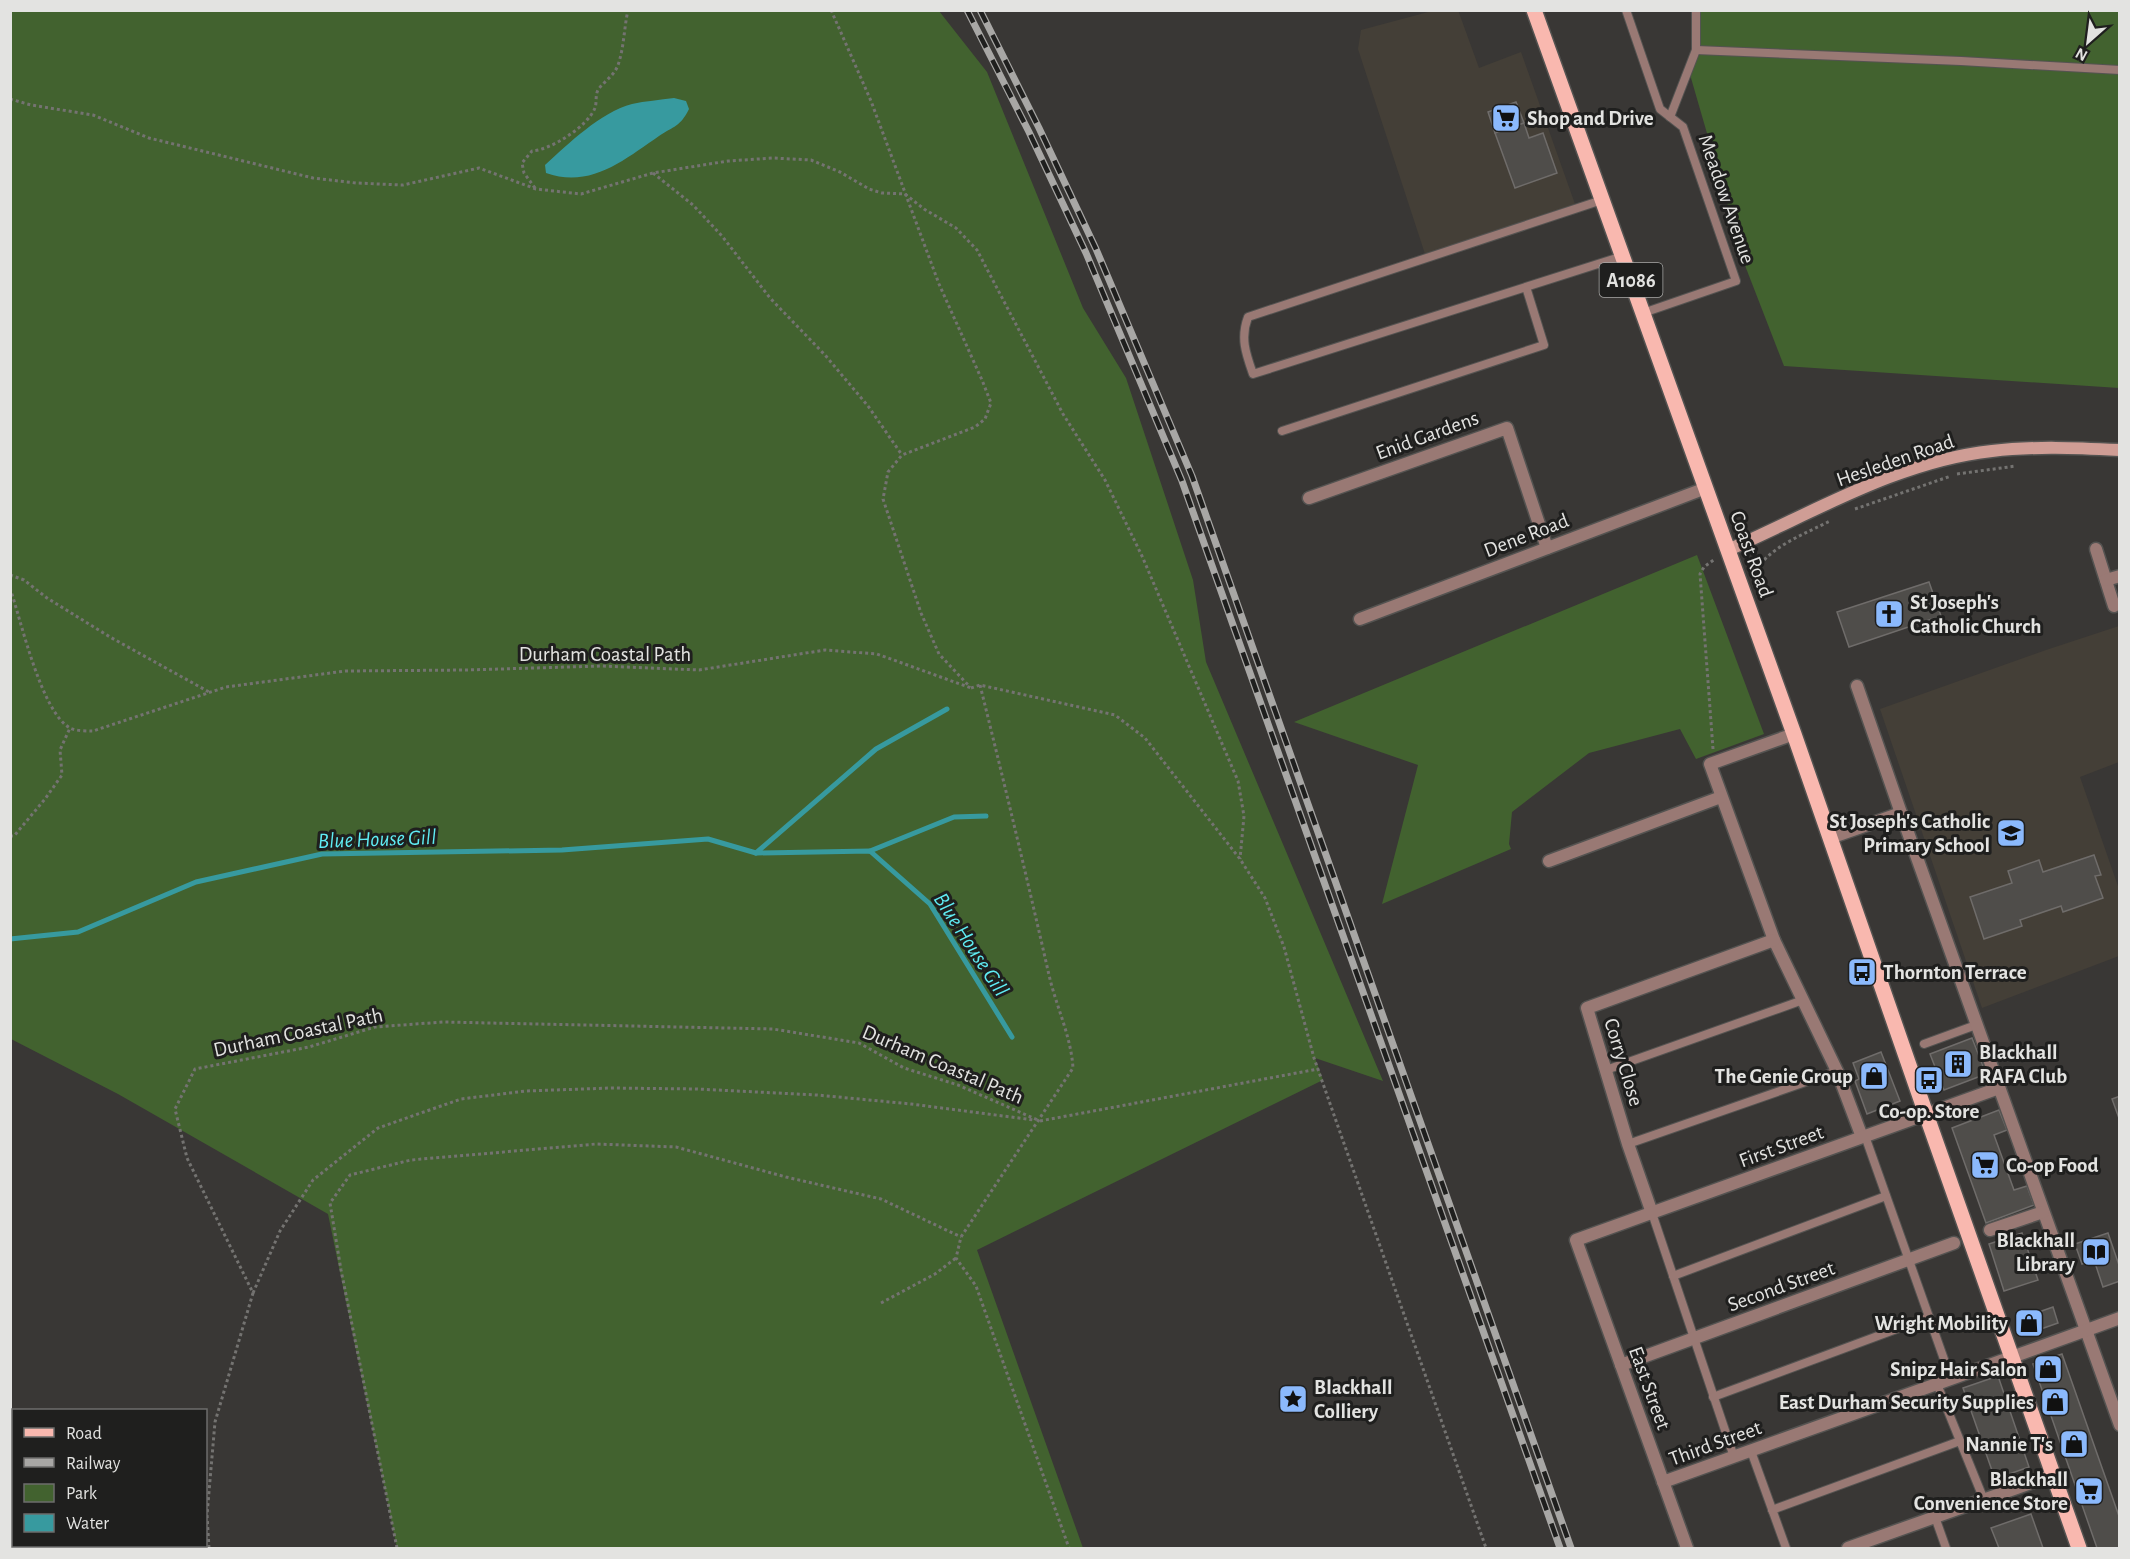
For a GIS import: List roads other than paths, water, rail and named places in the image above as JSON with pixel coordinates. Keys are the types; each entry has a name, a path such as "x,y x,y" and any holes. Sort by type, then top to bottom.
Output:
{"main road":[{"name":"Coast Road","path":"1534,10 1794,734 1926,1114"},
{"name":"Hesleden Road","path":"1728,550 1869,484 1933,463 1991,451 2065,447 2120,450"},
{"name":"A1086","path":"1926,1114 2079,1548"}],"street":[{"name":"Enid Gardens","path":"1309,498 1507,428 1547,548"},
{"name":"Dene Road","path":"1360,619 1706,488"},
{"path":"2096,549 2114,606"},
{"path":"2106,580 2120,576"},
{"path":"1857,686 2120,1425"},
{"path":"1794,734 1710,764 1774,940 1837,1071 1864,1136"},
{"path":"1549,861 1721,797"},
{"path":"1830,838 1901,813"},
{"name":"Corry Close","path":"1652,1213 1628,1144 1587,1008 1774,940"},
{"name":"First Street","path":"1576,1240 1999,1088"},
{"path":"1990,1230 2043,1212"},
{"name":"East Street","path":"1576,1240 1687,1548"},
{"name":"Second Street","path":"1621,1365 1954,1242"},
{"name":"Third Street","path":"1663,1482 2120,1318"},
{"path":"1848,1548 2054,1475"}],"lane":[{"name":"Meadow Avenue","path":"1626,10 1660,109 1683,127 1736,281 1643,312"},
{"path":"1670,117 1696,50 1696,10"},
{"path":"1696,50 2120,70"},
{"path":"1602,200 1248,317 1243,330 1246,354 1253,374 1623,256"},
{"path":"1282,431 1544,345 1526,287"},
{"path":"1605,1070 1803,1000"},
{"path":"1924,1044 1976,1025"},
{"path":"1628,1144 1837,1071"},
{"path":"1864,1136 1951,1379"},
{"path":"1673,1276 1886,1196"},
{"path":"1652,1213 1734,1457"},
{"path":"1713,1397 1929,1317"},
{"path":"1937,1384 1984,1500"},
{"path":"1772,1510 1960,1441"},
{"path":"1751,1451 1786,1548"},
{"path":"1935,1517 1946,1548"}],"water":[{"path":"674,98 686,101 689,109 683,119 676,126 606,170 577,177 562,177 546,173 545,165 597,121 632,104"}],"waterway":[{"name":"Blue House Gill","path":"756,853 876,749 947,709"},
{"name":"Blue House Gill","path":"870,851 954,817 986,816"},
{"name":"Blue House Gill","path":"10,939 78,932 196,882 322,854 562,850 708,839 756,853 870,851 930,904 1012,1037"}],"railway":[{"path":"967,10 1029,132 1086,253 1182,481 1560,1548"},
{"path":"980,10 1096,249 1192,476 1571,1548"}],"place":[{"name":"Shop and Drive","path":"1506,118"},
{"name":"St Joseph's Catholic Church","path":"1889,614"},
{"name":"St Joseph's Catholic Primary School","path":"2011,833"},
{"name":"Thornton Terrace","path":"1862,972"},
{"name":"Blackhall RAFA Club","path":"1958,1064"},
{"name":"The Genie Group","path":"1874,1076"},
{"name":"Co-op. Store","path":"1929,1080"},
{"name":"Co-op Food","path":"1985,1165"},
{"name":"Blackhall Library","path":"2096,1252"},
{"name":"Wright Mobility","path":"2029,1323"},
{"name":"Snipz Hair Salon","path":"2048,1369"},
{"name":"Blackhall Colliery","path":"1293,1399"},
{"name":"East Durham Security Supplies","path":"2055,1402"},
{"name":"Nannie T's","path":"2074,1444"},
{"name":"Blackhall Convenience Store","path":"2089,1491"}]}
